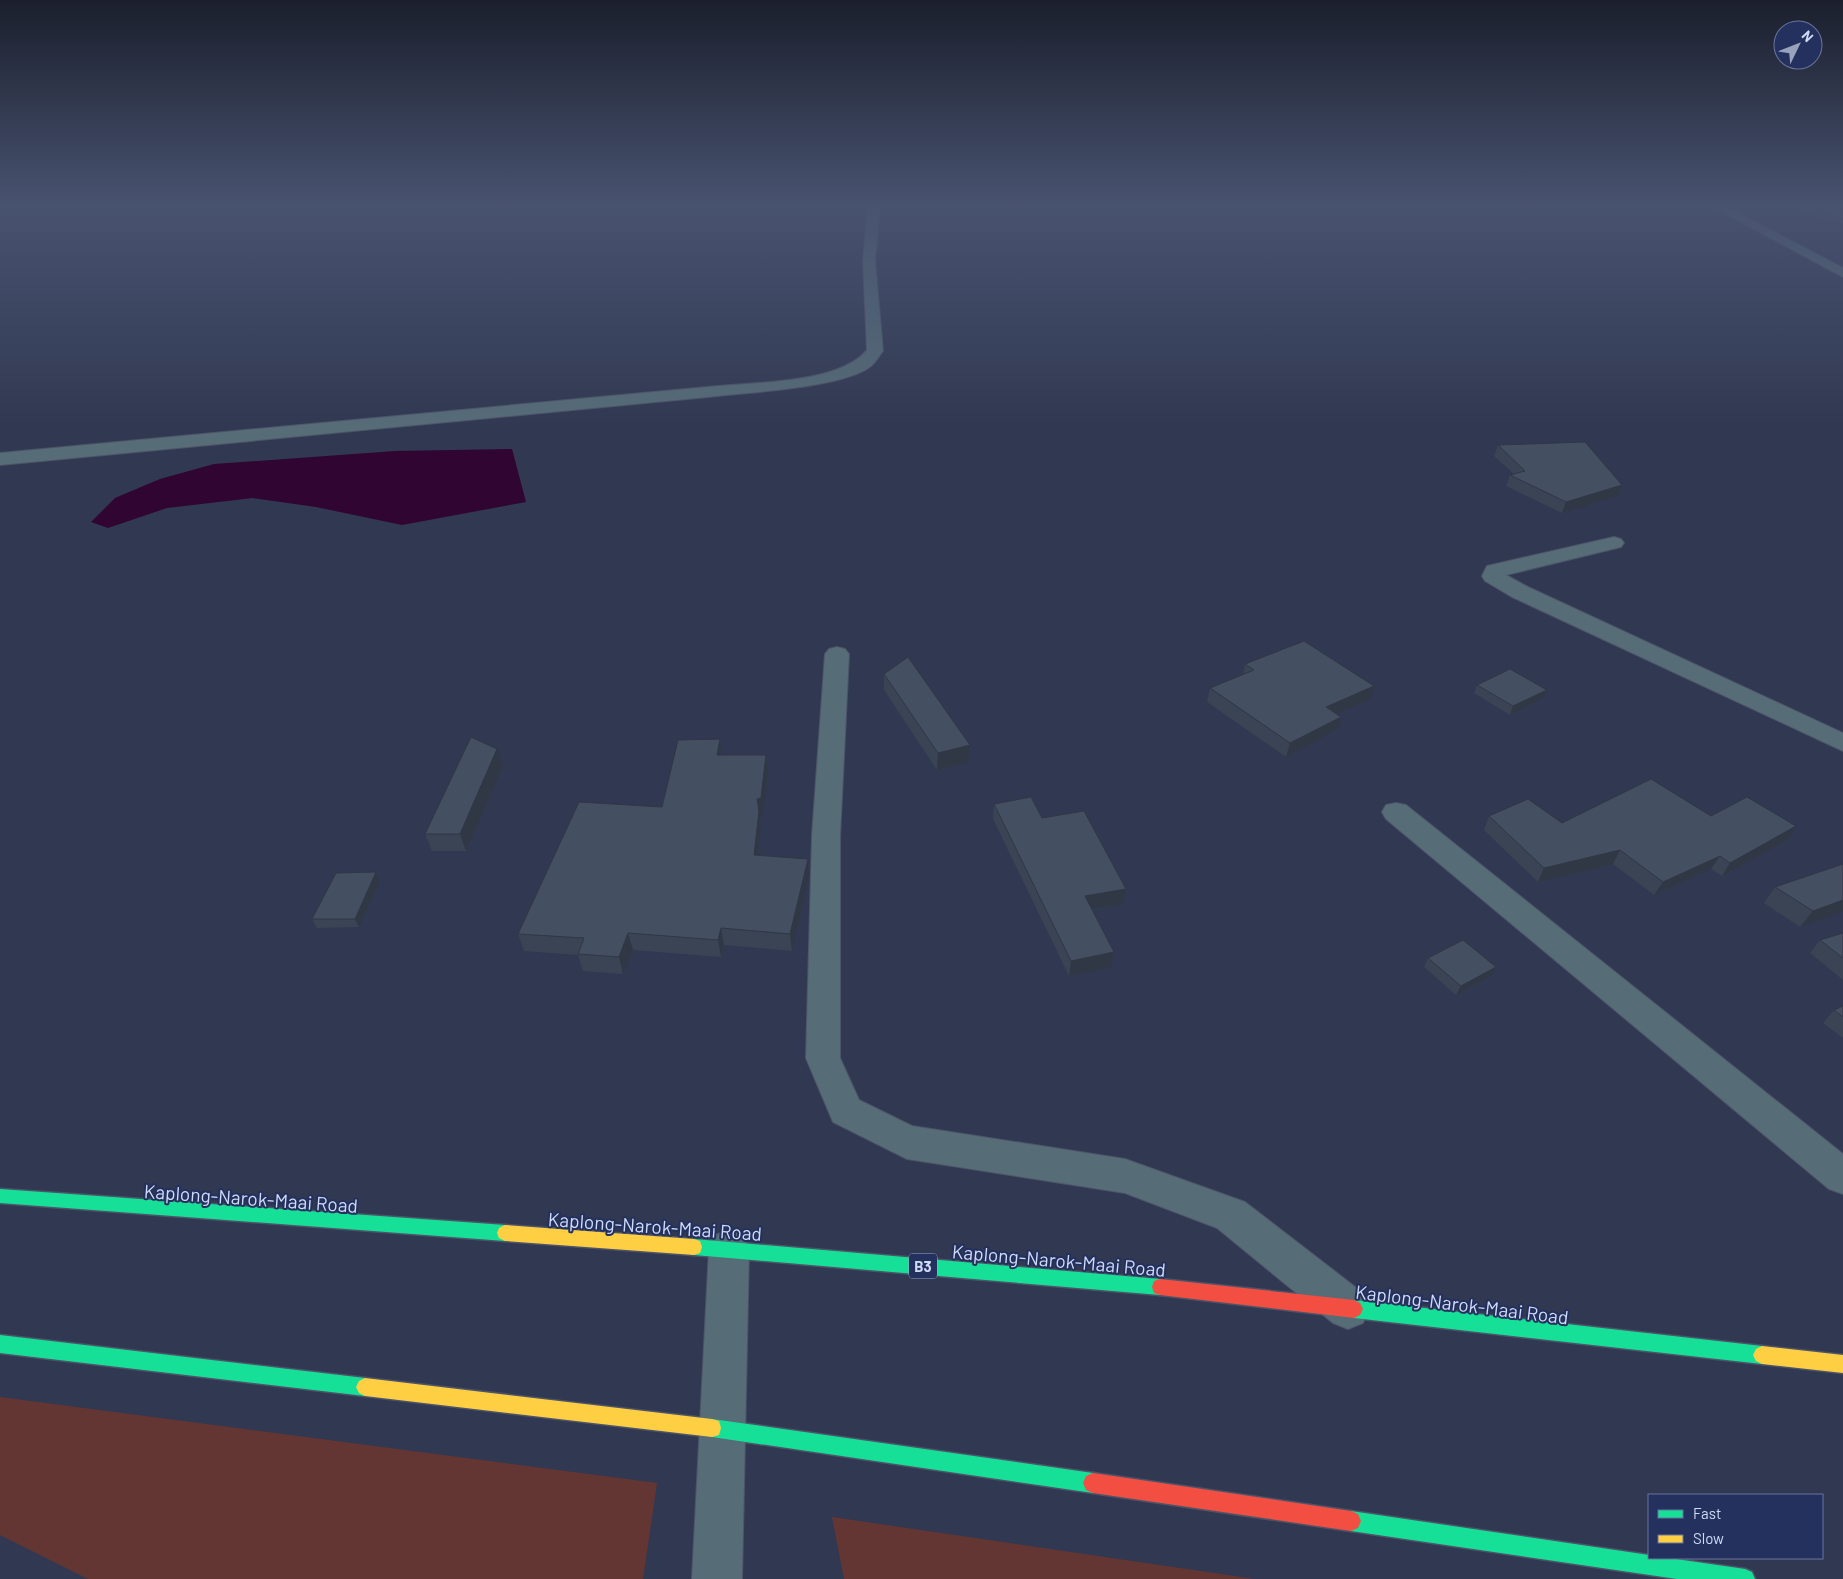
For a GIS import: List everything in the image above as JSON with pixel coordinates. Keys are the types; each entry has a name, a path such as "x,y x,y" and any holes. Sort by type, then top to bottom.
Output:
{"main road":[{"name":"Kaplong-Narok-Maai Road","path":"0,1196 44,1201 729,1249 1155,1286 1843,1364"},
{"path":"0,1344 724,1430 1745,1579"}],"street":[{"path":"0,459 226,436 718,392 808,381 850,371 865,363 875,351 869,281"},
{"path":"1614,544 1495,571 1493,576 1520,592 1726,686 1843,744"},
{"path":"837,654 826,836 823,1058 846,1111 907,1142 1125,1176 1231,1215 1348,1308"},
{"path":"1396,812 1843,1177"},
{"path":"717,1579 724,1430 729,1249"}],"shaded area":[{"path":"512,449 526,502 402,525 316,507 253,498 167,508 108,528 91,522 115,498 160,479 214,464 395,451"},
{"path":"0,1397 657,1483 643,1579 88,1579 0,1535"},
{"path":"832,1517 1255,1579 844,1579"}],"building":[{"path":"1585,442 1622,485 1566,502 1510,475 1525,471 1498,445"},
{"path":"1304,641 1374,686 1326,707 1341,717 1290,743 1210,688 1254,670 1245,664"},
{"path":"908,657 970,745 938,753 884,674"},
{"path":"1510,669 1547,690 1513,706 1477,685"},
{"path":"471,737 497,749 460,834 425,834"},
{"path":"720,739 717,755 766,755 761,798 757,799 759,811 754,855 808,859 790,934 721,928 718,940 628,933 619,957 578,954 584,938 518,934 579,802 662,807 678,740"},
{"path":"1651,779 1711,816 1747,797 1796,826 1730,863 1720,856 1663,882 1620,850 1544,868 1489,816 1528,799 1562,823"},
{"path":"1031,797 1042,818 1084,811 1126,889 1085,896 1114,952 1071,961 994,804"},
{"path":"1843,864 1843,900 1813,911 1775,887"},
{"path":"376,872 355,919 312,919 336,873"},
{"path":"1843,933 1843,958 1820,940"},
{"path":"1463,940 1496,967 1461,986 1428,958"},
{"path":"1843,1006 1843,1017 1834,1010"}],"traffic: fast":[{"path":"0,1196 505,1233"},
{"path":"694,1247 1160,1287"},
{"path":"1354,1309 1762,1355"},
{"path":"0,1344 365,1387"},
{"path":"712,1428 1093,1483"},
{"path":"1351,1521 1745,1579"}],"traffic: slow":[{"path":"505,1233 694,1247"},
{"path":"1762,1355 1843,1364"},
{"path":"365,1387 712,1428"}],"traffic: jam":[{"path":"1160,1287 1354,1309"},
{"path":"1093,1483 1351,1521"}]}
